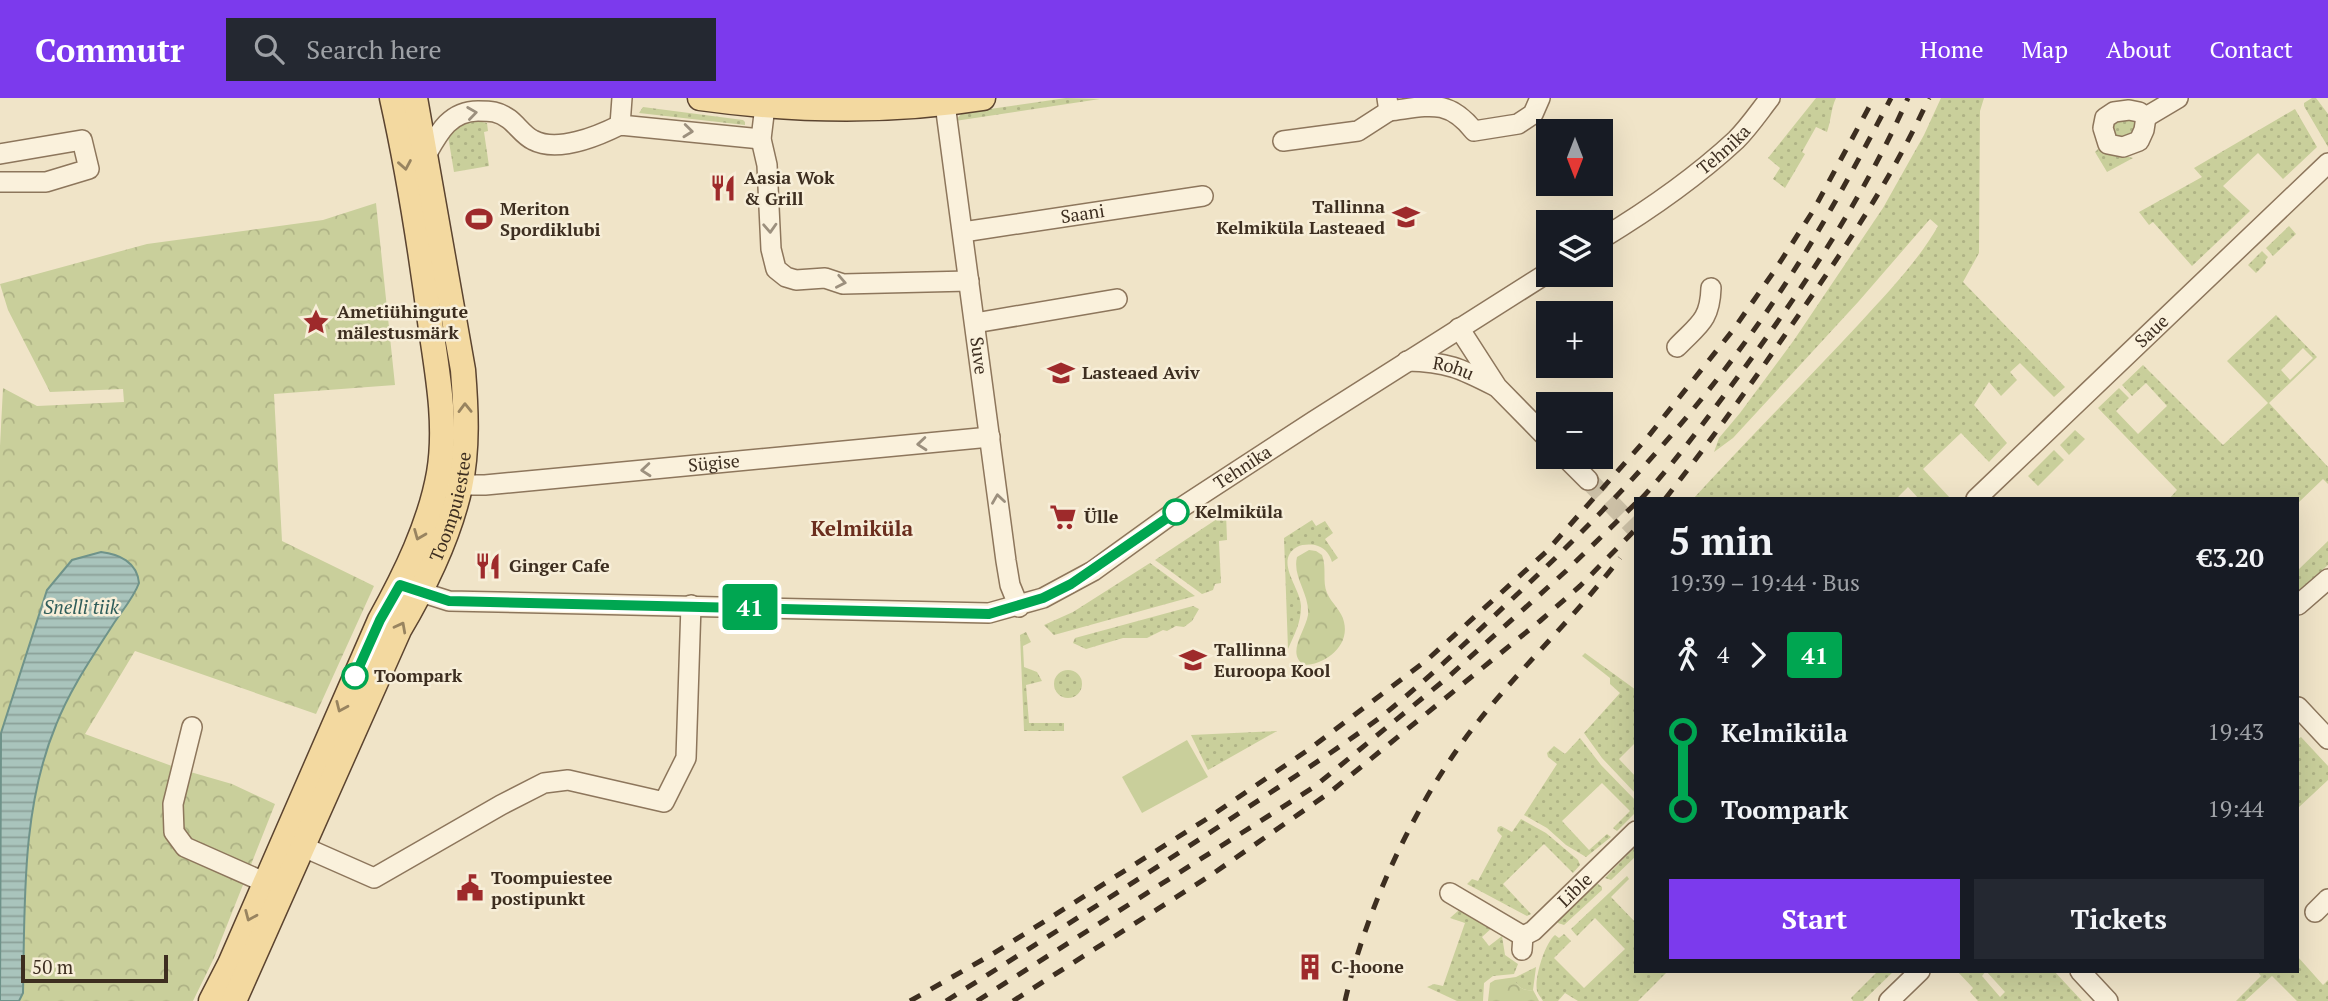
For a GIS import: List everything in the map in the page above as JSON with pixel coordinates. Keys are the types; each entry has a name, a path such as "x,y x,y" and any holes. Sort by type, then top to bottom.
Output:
{"main road":[{"name":"Toompuiestee","path":"392,98 426,292 439,384 440,469 448,485"},
{"name":"Toompuiestee","path":"234,1001 380,620 410,589 426,517 448,485 466,411 463,370 415,98"},
{"path":"700,98 765,106 863,108 945,104 983,98"},
{"name":"Toompuiestee","path":"211,1001 230,964 264,882 293,842"}],"street":[{"path":"509,119 512,98"},
{"path":"620,125 622,98"},
{"path":"1283,141 1358,131 1388,105 1445,104 1462,114 1474,131 1518,124 1533,114 1540,98"},
{"name":"Tehnika","path":"1613,232 1695,176 1738,138 1770,98"},
{"path":"2146,117 2178,98"},
{"name":"Suve","path":"945,104 1010,585 1019,607"},
{"path":"765,106 761,139 767,165 771,249 776,269 786,277 825,278 844,285 969,281"},
{"path":"425,157 440,131 452,118 466,111 496,111 533,141 551,144 582,141 620,125 761,139"},
{"path":"0,154 82,140 89,169 48,189 0,181"},
{"name":"Saue","path":"1978,497 2328,163"},
{"name":"Saani","path":"963,232 1203,196"},
{"name":"Tehnika","path":"410,589 449,601 989,614 1019,607 1043,598 1093,571 1176,512 1536,280"},
{"path":"1676,347 1706,317 1711,288"},
{"path":"975,323 1117,299"},
{"name":"Rohu","path":"1459,328 1497,387 1536,427"},
{"name":"Rohu","path":"1407,361 1459,367 1497,387"},
{"name":"Sügise","path":"448,485 549,479 990,438"},
{"path":"1577,469 1588,480"},
{"path":"2299,604 2328,579"},
{"path":"293,842 374,878 544,783 568,780 664,802 687,758 691,605"},
{"path":"2299,708 2328,739"},
{"path":"192,727 173,804 174,832 185,847 264,882"},
{"name":"Lible","path":"1451,894 1523,943 1634,833"},
{"path":"1889,1001 1918,973"},
{"path":"2082,973 2108,1001"}],"green space":[{"path":"1066,98 1100,99 955,121 962,113"},
{"path":"1816,98 1836,98 1827,132 1816,127 1802,152 1805,154 1785,188 1773,179 1780,168 1768,158"},
{"path":"1941,98 1984,98 1980,111 1979,253 1963,282 2065,387 2054,397 2020,363 2010,372 2017,380 2001,396 1989,382 1974,405 2007,443 1989,462 1961,433 1923,469 1949,497 1917,497 1908,487 1898,497 1695,497 1879,302 1930,240 1938,226 1930,219 1733,438 1714,452 1719,438 1794,340 1883,208 1924,135"},
{"path":"2316,98 2328,114 2328,147 2304,106 2304,103"},
{"path":"643,107 743,120 745,125 639,113"},
{"path":"2295,109 2317,147 2283,179 2258,153 2223,186 2250,211 2192,266 2153,222 2149,225 2139,212 2202,177 2194,168"},
{"path":"2131,118 2139,121 2134,134 2117,140 2111,123"},
{"path":"477,121 487,123 488,131 484,132 489,166 454,172 448,136 461,124"},
{"path":"2098,149 2133,158 2107,172 2095,152"},
{"name":"Toompark","path":"376,203 395,385 274,394 282,541 374,586 316,714 135,651 85,734 180,769 232,784 275,804 214,958 193,1001 0,1001 0,446 3,388 37,406 124,402 123,389 50,392 8,310 0,284 147,244 323,220"},
{"path":"2289,226 2296,234 2273,256 2266,248"},
{"path":"2262,251 2268,257 2256,273 2248,265"},
{"path":"2276,315 2317,357 2269,403 2328,467 2328,484 2323,479 2299,502 2299,497 2171,497 2177,490 2098,408 2119,388 2129,398 2116,411 2138,434 2167,406 2146,383 2132,396 2122,385 2143,365 2223,445 2268,403 2227,361","holes":["2303,348 2313,358 2290,380 2281,370"]},
{"path":"2075,430 2085,439 2069,455 2060,445"},
{"path":"2054,450 2064,460 2038,486 2028,476"},
{"path":"1226,513 1227,540 1219,541 1221,583 1215,584 1213,590 1202,594 1155,560"},
{"path":"1312,520 1316,526 1325,521 1333,533 1325,539 1338,558 1332,562 1321,547 1313,545 1299,546 1290,553 1288,567 1300,600 1301,613 1288,649 1284,538"},
{"path":"2328,541 2328,565 2299,590 2299,569"},
{"path":"1309,550 1322,555 1326,588 1343,618 1345,631 1340,646 1327,658 1304,665 1299,660 1297,648 1308,607 1296,564 1297,557"},
{"path":"1150,563 1195,596 1054,635 1044,625 1073,612"},
{"path":"1193,606 1199,609 1192,621 1184,627 1176,626 1147,638 1123,638 1086,649 1073,643 1075,638"},
{"path":"1026,632 1031,642 1023,646 1024,667 1037,672 1042,681 1026,685 1029,723 1064,723 1064,731 1024,731 1020,635"},
{"path":"1585,653 1634,689 1634,744 1619,759 1634,775 1634,792 1602,758 1584,733 1620,693 1610,684 1610,678 1582,656"},
{"path":"1068,670 1078,674 1082,684 1078,694 1068,698 1058,694 1054,684 1058,674"},
{"path":"1277,731 1208,770 1191,735"},
{"path":"2301,737 2328,766 2328,780 2299,807"},
{"path":"1580,738 1601,765 1634,799 1634,814 1617,831 1613,828 1630,811 1602,783 1562,821 1589,850 1607,834 1611,837 1586,857 1566,845 1547,828 1524,815 1557,764 1547,753 1554,746 1565,754"},
{"path":"1187,740 1208,777 1142,813 1122,777"},
{"path":"1521,819 1546,833 1578,860 1580,865 1573,873 1544,844 1503,884 1531,914 1527,916 1467,884 1472,879 1478,881 1502,836 1497,831 1498,827 1512,832"},
{"path":"1634,848 1634,858 1611,880 1605,878"},
{"path":"1627,876 1629,879 1611,897 1634,921 1634,973 1666,973 1638,1001 1578,1001 1565,993 1558,1001 1543,1001 1537,991 1537,978 1544,953 1555,935 1559,938 1564,934 1571,941 1554,958 1584,988 1625,949 1595,918 1577,936 1571,929"},
{"path":"1597,883 1602,890 1564,925 1558,923 1557,921"},
{"path":"1459,910 1494,926 1482,937 1489,946 1502,936 1505,955 1518,964 1514,974 1493,976 1484,983 1483,1001 1457,1001 1427,987 1434,984 1443,986 1465,923 1450,918"},
{"path":"2299,958 2323,985 2328,980 2328,1001 2297,1001 2272,976 2245,1001 2236,1001 2261,976 2259,973 2299,973"},
{"path":"1536,967 1533,990 1519,987 1516,977"},
{"path":"1876,973 1892,973 1863,1001 1853,1001 1851,998"},
{"path":"1959,973 1984,973 1982,976 2000,997 2005,992 1988,973 2056,973 2082,1001 1978,1001 1970,992 1973,988"},
{"path":"1516,977 1516,983 1523,989 1533,990 1539,1001 1488,1001 1490,983"}],"water":[{"name":"Snelli tiik","path":"101,552 131,564 139,583 75,686 56,725 45,757 36,790 27,857 23,993 19,1001 0,1001 1,733 47,590 72,560"}],"tunnel":[{"path":"1588,480 1634,527"}],"railway":[{"path":"910,1001 991,955 1072,904 1205,820 1308,750 1427,660 1546,552 1647,438 1733,330 1813,211 1874,98"},
{"path":"946,1001 1170,858 1370,725 1435,671 1551,563 1662,445 1731,362 1806,251 1891,98"},
{"path":"1643,497 1704,422 1810,275 1872,171 1908,98"},
{"path":"1667,497 1784,337 1835,261 1885,181 1929,98"},
{"path":"977,1001 1314,787 1447,678 1566,571 1634,505"},
{"path":"1013,1001 1211,875 1329,793 1540,621 1580,586 1634,531"},
{"path":"1345,1001 1354,965 1380,892 1414,819 1434,785 1494,702 1620,558"}],"bus line":[{"name":"41","path":"355,676 380,620 400,585 449,601 989,614 1019,607 1071,584 1176,512"}],"place":[{"name":"Aasia Wok & Grill","path":"723,188"},
{"name":"Tallinna Kelmiküla Lasteaed","path":"1406,217"},
{"name":"Meriton Spordiklubi","path":"479,219"},
{"name":"Ametiühingute mälestusmärk","path":"316,322"},
{"name":"Lasteaed Aviv","path":"1061,373"},
{"name":"Kelmiküla","path":"1176,512"},
{"name":"Ülle","path":"1063,517"},
{"name":"Ginger Cafe","path":"488,566"},
{"name":"Tallinna Euroopa Kool","path":"1193,660"},
{"name":"Toompark","path":"355,676"},
{"name":"Toompuiestee postipunkt","path":"470,888"},
{"name":"C-hoone","path":"1310,967"}],"district":[{"name":"Kelmiküla","path":"862,529"}]}
